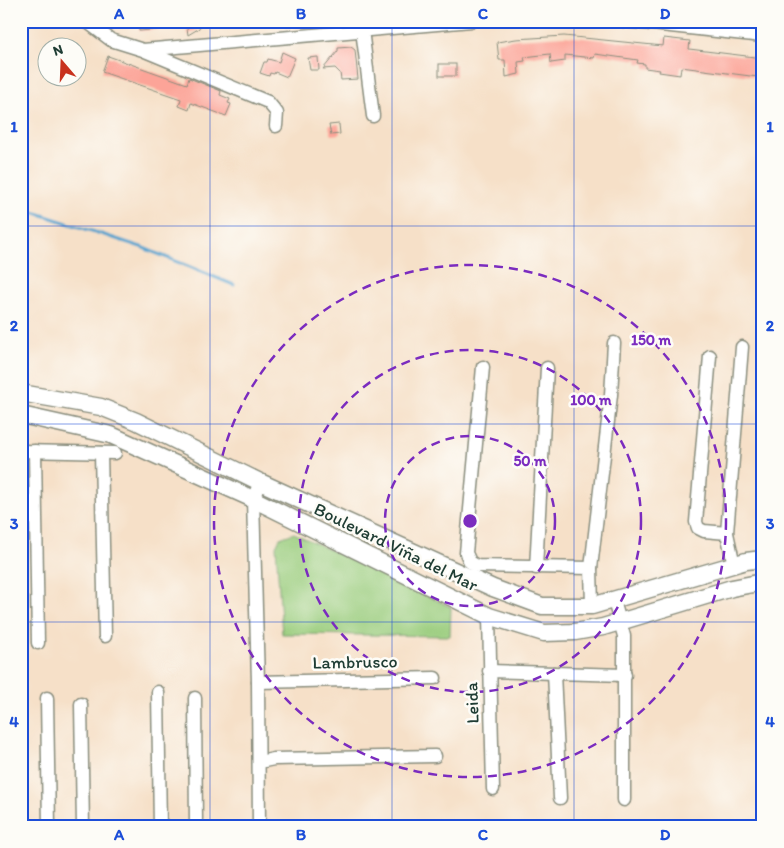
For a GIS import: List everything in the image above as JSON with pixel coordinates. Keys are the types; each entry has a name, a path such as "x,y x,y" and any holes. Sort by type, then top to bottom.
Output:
{"street":[{"path":"86,21 111,40 143,50 268,102 277,113 276,126"},
{"path":"143,50 471,21"},
{"path":"624,21 722,26 763,36"},
{"path":"362,30 373,116"},
{"path":"592,606 592,568 611,395 614,342"},
{"path":"734,565 727,533 742,347"},
{"path":"710,356 696,522 698,528 704,531 727,533"},
{"path":"483,367 466,553 470,562 477,566 592,568"},
{"path":"536,568 547,368"},
{"name":"Boulevard Viña del Mar","path":"21,393 101,407 194,448 260,482 493,588 542,606 592,606 734,565 763,559"},
{"name":"Boulevard Viña del Mar","path":"21,415 111,435 253,499 489,616 544,633 575,632 620,622 732,588 763,582"},
{"path":"21,451 115,453"},
{"path":"34,451 38,643"},
{"path":"101,453 105,636"},
{"path":"259,827 258,682 253,499 260,482"},
{"path":"614,601 624,636 624,800"},
{"name":"Leida","path":"489,616 493,789"},
{"path":"489,671 625,675"},
{"path":"554,673 560,798"},
{"name":"Lambrusco","path":"258,682 435,678"},
{"path":"158,692 160,827"},
{"path":"47,698 49,827"},
{"path":"195,698 196,827"},
{"path":"81,704 83,827"},
{"path":"259,762 274,759 435,756"}],"green space":[{"path":"294,533 451,607 450,636 282,634 276,546 280,538"}],"building":[{"path":"139,21 175,21 176,28 139,31"},
{"path":"186,21 205,21 198,29 188,35"},
{"path":"564,36 663,46 664,38 690,41 689,49 763,58 763,75 758,75 758,77 681,67 680,75 645,68 645,64 637,63 638,60 595,54 594,58 565,55 565,61 551,63 550,54 524,57 525,61 518,62 519,74 506,77 505,60 499,60 497,42"},
{"path":"351,47 355,50 358,79 341,80 340,73 335,68 323,69 338,51 338,48"},
{"path":"282,52 295,58 287,77 275,72 274,74 270,73 269,76 260,73 264,62 267,62 268,59 279,62"},
{"path":"108,56 187,84 189,78 221,91 220,95 230,99 228,103 231,104 226,116 191,103 189,110 179,106 181,99 102,72"},
{"path":"318,57 319,70 310,70 308,58"},
{"path":"439,64 456,64 456,76 439,76"},
{"path":"339,124 340,134 331,135 329,125"}],"waterway":[{"path":"21,208 141,247 234,285"}]}
